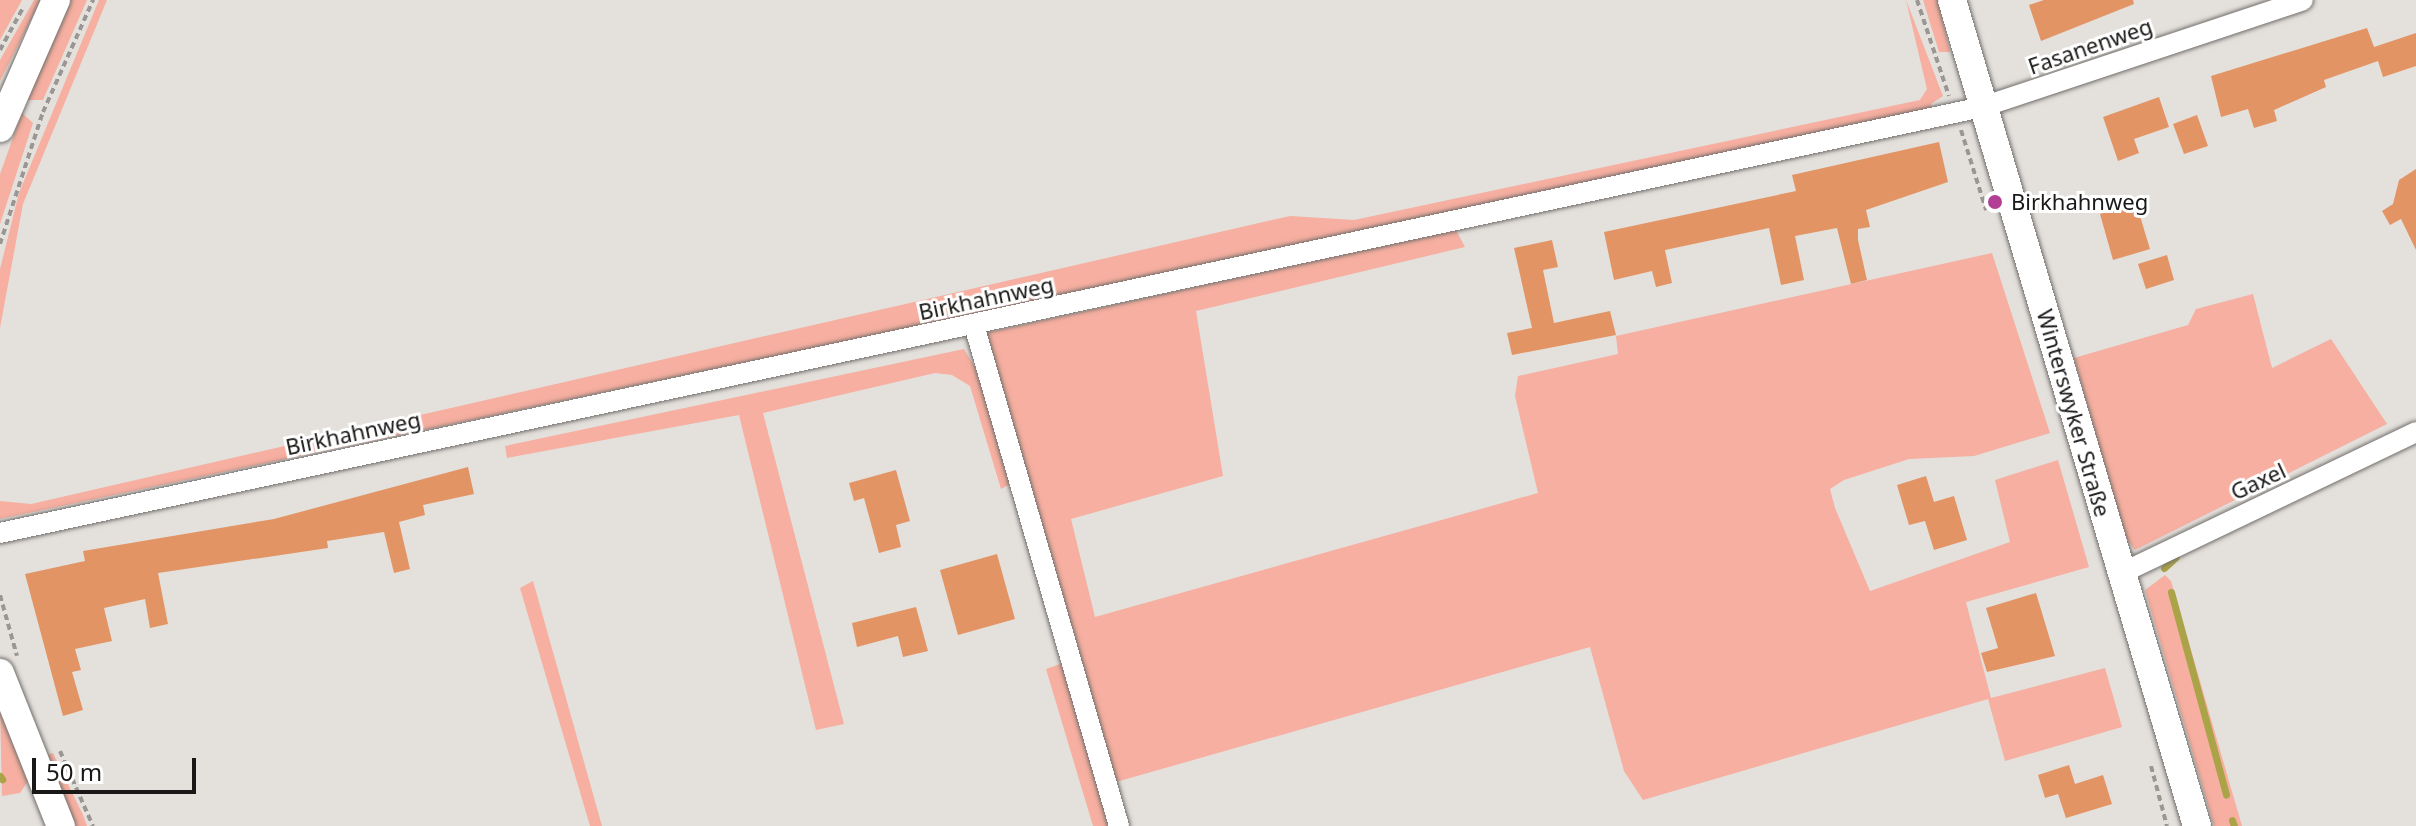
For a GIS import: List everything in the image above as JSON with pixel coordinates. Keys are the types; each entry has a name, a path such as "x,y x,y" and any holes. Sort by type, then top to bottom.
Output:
{"street":[{"path":"0,128 56,0"},
{"name":"Winterswyker Straße","path":"1952,0 1969,109 2122,573 2197,826"},
{"name":"Fasanenweg","path":"1969,109 2303,0"},
{"name":"Birkhahnweg","path":"0,533 1969,109"},
{"path":"974,325 1119,826"},
{"name":"Gaxel","path":"2122,573 2416,432"},
{"path":"0,673 61,826"}],"path":[{"path":"0,50 28,0"},
{"path":"0,244 43,112 93,0"},
{"path":"1917,0 1969,109"}],"shaded area":[{"path":"0,0 22,0 0,40"},
{"path":"34,0 41,0 0,81 0,60"},
{"path":"70,0 87,0 43,100 27,100"},
{"path":"99,0 107,0 23,204 0,328 0,269 19,193"},
{"path":"1906,0 1943,96 1931,104 1933,113 0,519 0,501 31,504 1290,216 1354,220 1920,100 1927,89"},
{"path":"1923,0 1938,0 1950,52 1939,52"},
{"path":"22,113 33,123 0,224 0,174"},
{"path":"1456,230 1465,247 1196,311 1223,476 1071,519 1095,617 1538,493 1515,396 1518,376 1618,354 1616,336 1992,253 2050,433 1974,456 1909,459 1844,480 1830,489 1835,508 1870,591 2010,542 1995,480 2058,460 2089,567 1966,602 1991,698 2105,668 2122,727 2005,761 1988,699 1643,800 1624,771 1590,647 1116,782 1129,826 1123,826 985,333"},
{"path":"2253,294 2272,368 2331,339 2387,424 2135,550 2124,536 2074,358 2188,325 2196,309"},
{"path":"964,349 979,374 1012,483 1001,489 970,386 952,375 935,373 763,413 844,724 816,730 739,415 507,458 505,446"},
{"path":"2165,575 2171,581 2242,826 2214,826 2145,590"},
{"path":"533,581 602,826 590,826 520,588"},
{"path":"1066,662 1113,826 1093,826 1046,669"},
{"path":"0,706 30,778 20,793 2,796"},
{"path":"53,753 87,826 74,826 47,755"}],"building":[{"path":"2044,0 2133,0 2134,4 2041,41 2029,5"},
{"path":"2367,28 2374,47 2416,33 2416,66 2383,77 2378,61 2324,80 2326,87 2274,110 2277,121 2254,128 2248,109 2221,117 2211,76"},
{"path":"2159,97 2169,127 2134,139 2139,153 2118,161 2103,117"},
{"path":"2197,115 2208,146 2184,154 2173,124"},
{"path":"1939,142 1948,182 1866,210 1870,227 1858,229 1858,240 1867,280 1851,284 1837,228 1795,236 1804,280 1781,285 1769,228 1665,250 1672,283 1656,287 1652,271 1614,280 1604,232 1796,191 1792,175"},
{"path":"2416,169 2416,250 2401,219 2390,225 2382,211 2393,204 2399,180"},
{"path":"2136,203 2150,249 2113,260 2100,214"},
{"path":"1552,240 1558,267 1543,270 1554,323 1610,311 1616,335 1512,355 1507,333 1532,328 1514,248"},
{"path":"2167,255 2174,280 2146,289 2138,264"},
{"path":"468,467 474,494 423,505 425,515 399,522 410,569 394,573 384,532 327,541 328,548 158,573 168,624 150,628 145,599 104,608 112,641 75,649 81,670 72,672 83,710 63,716 25,574 85,561 83,551 274,519"},
{"path":"896,470 910,521 896,525 901,547 879,553 864,498 854,501 849,483"},
{"path":"1926,476 1934,502 1954,496 1967,540 1934,550 1925,521 1909,525 1897,485"},
{"path":"997,554 1015,619 958,635 940,570"},
{"path":"2036,593 2055,656 1987,672 1981,653 1998,648 1986,608"},
{"path":"916,607 928,651 903,657 898,636 857,647 852,623"},
{"path":"2069,765 2075,784 2103,775 2112,804 2066,818 2058,794 2045,798 2038,775"}],"waterway":[{"path":"2164,568 2176,557"},
{"path":"2171,592 2226,795"},
{"path":"2232,820 2234,826"}],"place":[{"name":"Birkhahnweg","path":"1995,202"}]}
